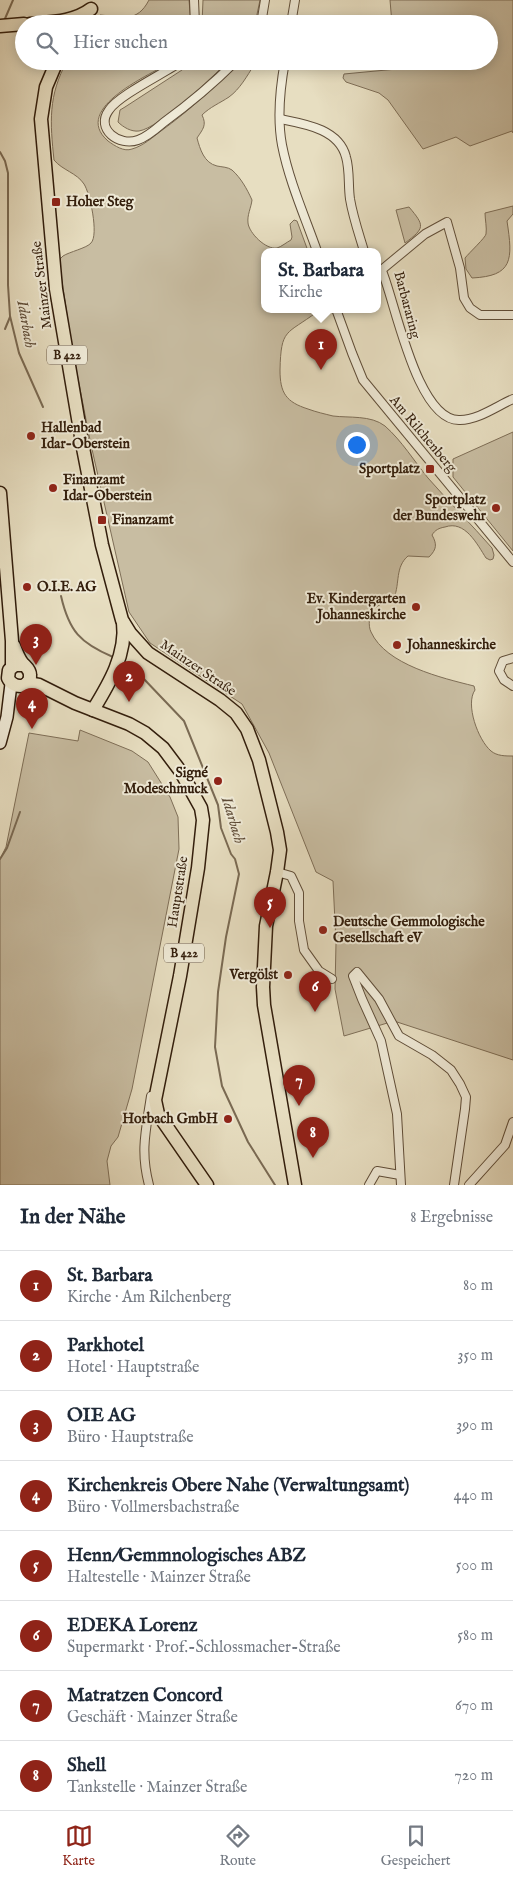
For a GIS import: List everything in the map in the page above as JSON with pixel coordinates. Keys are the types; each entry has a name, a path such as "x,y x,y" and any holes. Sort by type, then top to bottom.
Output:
{"main road":[{"path":"80,15 93,4"},
{"path":"87,15 93,4"},
{"path":"0,26 15,25"},
{"name":"Mainzer Straße","path":"53,70 46,87 42,119 56,289 97,521 122,620 130,633 148,653 220,700 236,712 242,720 259,760 277,832 280,850 266,926 263,987 264,1005 295,1185"},
{"name":"Hauptstraße","path":"0,493 12,641 18,657 21,676 45,682 57,693 137,728 163,748 189,785 198,800 203,814 198,868 180,976 155,1100 158,1114 207,1185"},
{"name":"B 422","path":"93,710 118,661 124,644 122,620"},
{"name":"B 422","path":"124,644 148,653"},
{"path":"0,743 21,676"}],"street":[{"path":"194,0 195,15"},
{"path":"262,15 265,0"},
{"path":"293,15 296,0"},
{"path":"168,70 131,93 109,110 105,119 109,133 116,139 124,142 140,140 193,101 226,70"},
{"path":"283,70 280,119 282,145 316,248"},
{"path":"280,119 305,124 324,132 335,138 342,148 347,158 352,208 363,248"},
{"name":"Barbararing","path":"381,271 426,234 447,222 460,268 464,298 470,308 480,315 513,315"},
{"name":"Barbararing","path":"381,274 390,293 405,347 415,373 430,398 448,417 456,420 466,420 513,399"},
{"name":"Am Rilchenberg","path":"337,313 364,380 513,562"},
{"path":"513,658 503,661 499,671 504,680 513,686"},
{"path":"277,872 291,876 299,893 298,921 304,950 319,971 332,980"},
{"path":"402,1185 397,1114 381,1041 353,976 357,972 379,999 399,1036 432,1055 450,1070 466,1097 454,1185"},
{"path":"149,1185 144,1166 144,1139 154,1079 162,1066"},
{"path":"468,1185 505,1145 513,1122"},
{"path":"369,1185 377,1171 400,1175"}],"shaded area":[{"path":"149,0 189,0 190,15 134,15"},
{"path":"203,0 260,0 257,15 202,15"},
{"path":"390,0 513,0 513,133 512,131 470,146 456,137 423,149 388,100 379,93 346,82 343,78 344,74 386,70 498,70 498,15 391,15"},
{"path":"63,70 157,70 118,94 106,105 99,116 99,129 108,141 120,148 129,150 144,144 172,123 203,98 233,70 251,70 237,90 202,115 203,129 197,138 201,151 209,162 232,170 244,184 252,200 248,217 249,227 263,244 273,248 261,248 261,313 316,313 292,329 284,339 280,370 283,391 289,400 311,410 333,416 373,420 385,426 428,478 492,548 494,555 493,559 490,560 486,558 470,535 459,527 443,527 437,530 432,535 435,541 435,549 432,554 429,557 408,556 404,560 399,570 394,598 373,610 369,624 370,630 378,643 402,661 431,674 474,686 475,690 471,704 472,713 482,739 493,753 513,756 513,1060 394,1021 344,1036 335,989 336,943 333,881 316,872 269,753 242,704 150,643 129,612 91,445 72,348 60,268 60,259 66,254 89,245 93,239 94,232 91,205 84,184 54,160 51,121 53,98"},
{"path":"182,70 219,70 172,112 148,128 133,131 125,127 118,122 120,110"},
{"path":"513,206 513,214 507,221 510,246 507,263 496,274 472,278 466,269 465,258 486,234 485,213"},
{"path":"409,207 418,219 420,227 416,234 405,243 396,210"},
{"path":"294,220 297,221 307,248 277,248 291,240 290,224"},
{"name":"Sportplatz der Bundeswehr","path":"513,432 513,551 453,477 453,459"},
{"path":"80,730 132,751 148,762 170,797 178,817 179,849 132,1089 118,1137 111,1146 107,1161 110,1185 0,1185 0,859 6,847 29,733 78,741"}],"waterway":[{"name":"Idarbach","path":"4,21 13,0"},
{"name":"Idarbach","path":"0,152 8,173 8,285 10,316 19,353 43,407"},
{"path":"5,329 10,317"},
{"name":"Idarbach","path":"61,596 72,627 84,641 113,657"},
{"name":"Idarbach","path":"123,664 142,677 184,721 218,805 221,828 231,854 235,859 239,874 226,937 218,992 215,1047 222,1086 248,1142 275,1185"},
{"path":"0,859 7,848 20,812"}],"place":[{"name":"Hoher Steg","path":"56,202"},
{"name":"St. Barbara","path":"321,370"},
{"name":"Hallenbad Idar-Oberstein","path":"31,436"},
{"name":"Sportplatz","path":"430,469"},
{"name":"Finanzamt Idar-Oberstein","path":"53,488"},
{"name":"Sportplatz der Bundeswehr","path":"496,508"},
{"name":"Finanzamt","path":"102,520"},
{"name":"O.I.E. AG","path":"27,587"},
{"name":"Ev. Kindergarten Johanneskirche","path":"416,607"},
{"name":"Johanneskirche","path":"397,645"},
{"name":"OIE AG","path":"36,665"},
{"name":"Parkhotel","path":"129,702"},
{"name":"Kirchenkreis Obere Nahe (Verwaltungsamt)","path":"32,729"},
{"name":"Signé Modeschmuck","path":"218,781"},
{"name":"Henn/Gemmnologisches ABZ","path":"270,928"},
{"name":"Deutsche Gemmologische Gesellschaft eV","path":"323,930"},
{"name":"Vergölst","path":"288,975"},
{"name":"EDEKA Lorenz","path":"315,1012"},
{"name":"Matratzen Concord","path":"299,1106"},
{"name":"Horbach GmbH","path":"228,1119"},
{"name":"Shell","path":"313,1158"}]}
